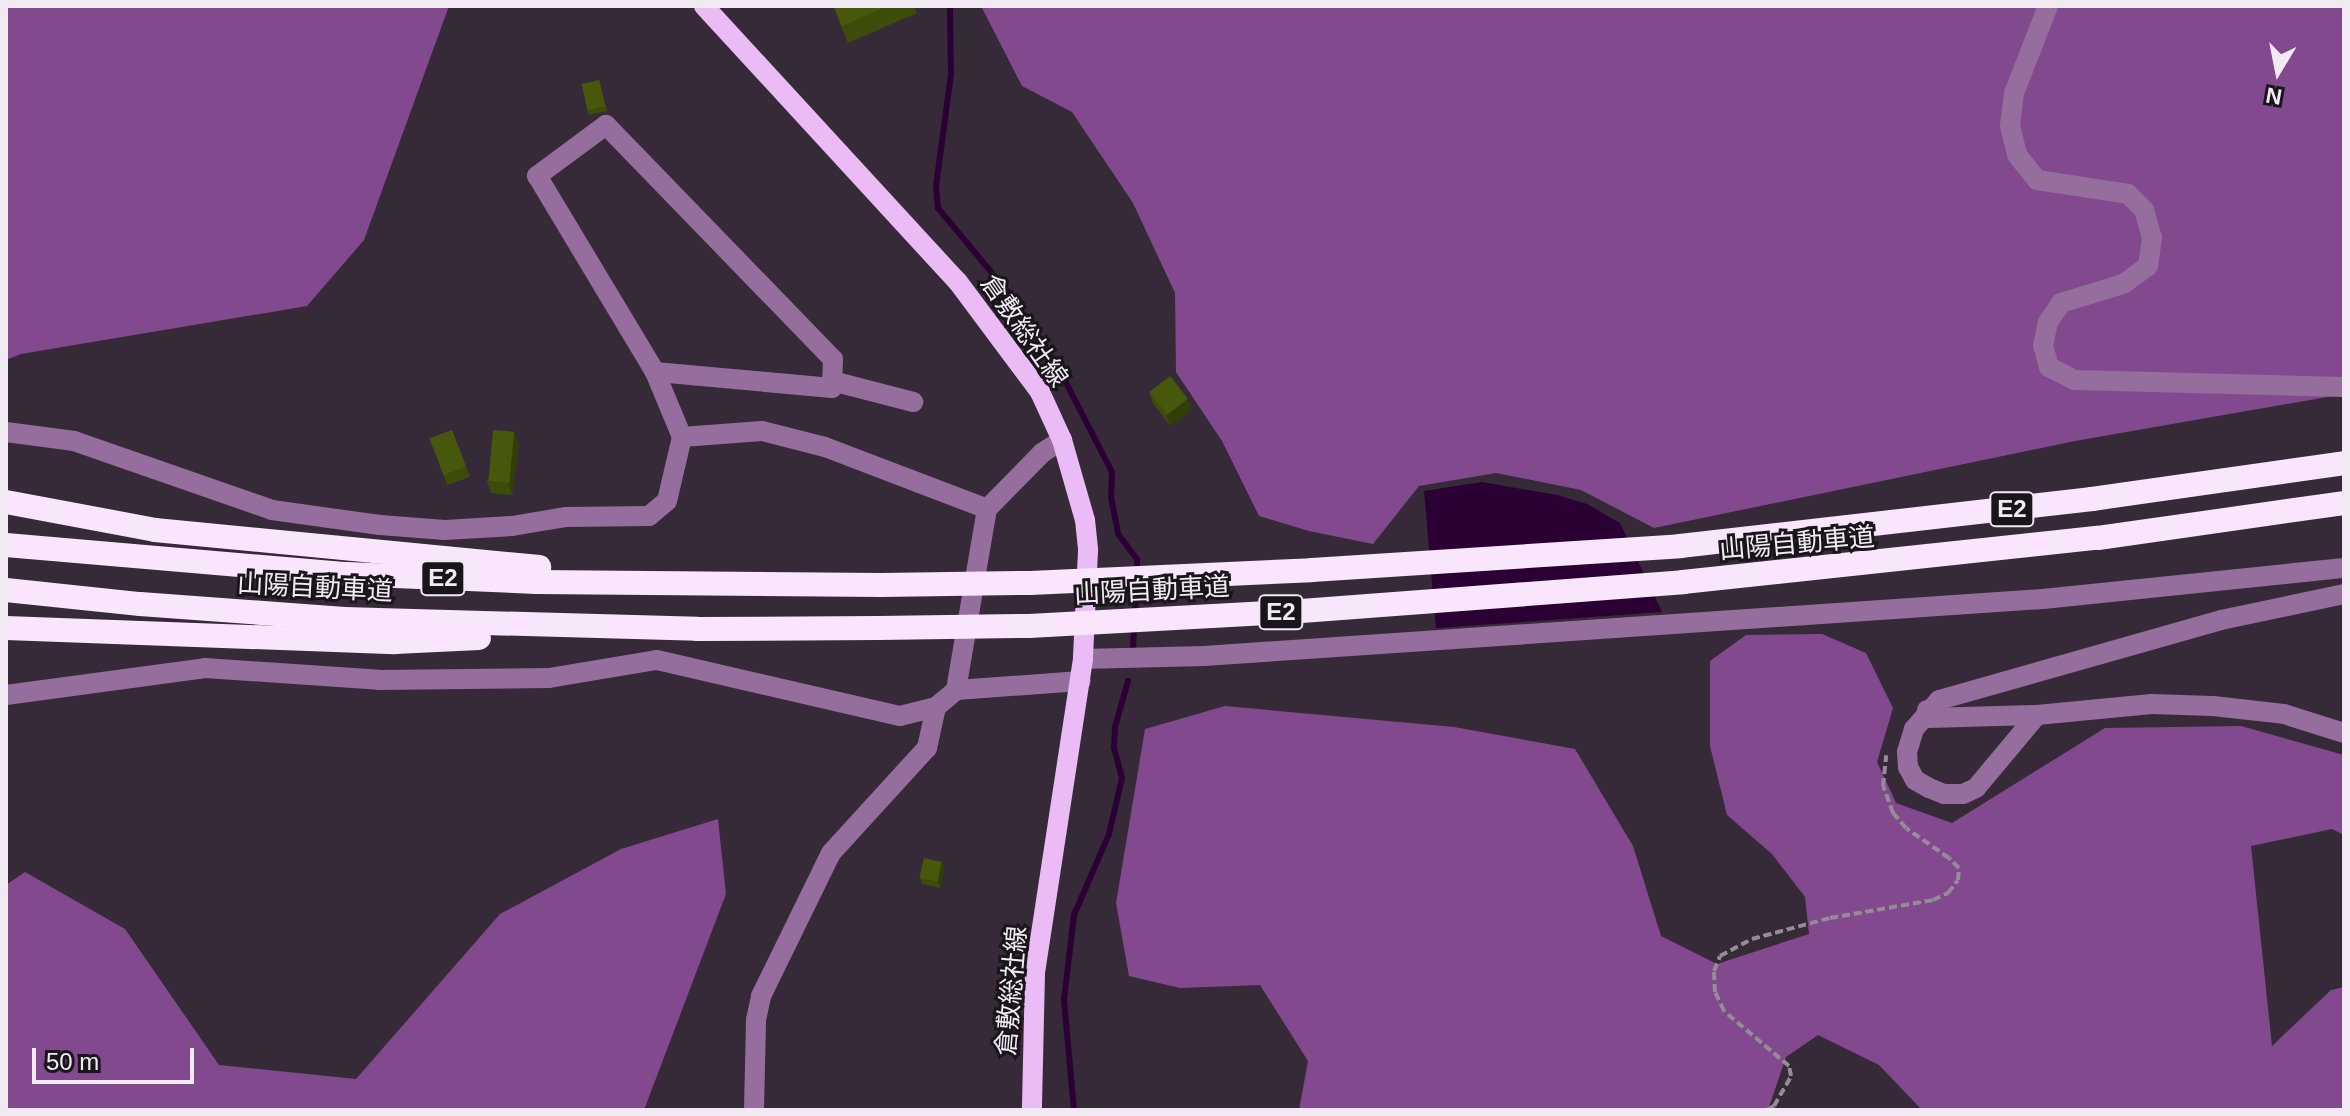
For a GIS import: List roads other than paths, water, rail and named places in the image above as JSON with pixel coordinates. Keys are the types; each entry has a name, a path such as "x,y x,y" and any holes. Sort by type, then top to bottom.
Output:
{"highway":[{"name":"山陽自動車道","path":"6,545 347,574 700,584 1030,583 1312,570 1680,546 2092,499 2344,463"},
{"path":"6,502 155,530 700,584"},
{"name":"山陽自動車道","path":"6,590 344,619 697,629 1029,626 1288,612 1683,582 2021,547 2344,503"},
{"path":"6,628 395,642 697,629"}],"main road":[{"name":"倉敷総社線","path":"704,6 958,282 1040,392 1062,440 1085,520 1088,551 1081,681 1035,973 1032,1110"}],"street":[{"path":"2048,6 2014,93 2010,126 2017,155 2037,180 2128,194 2144,210 2152,238 2148,266 2123,284 2061,303 2048,322 2043,345 2049,367 2074,380 2344,387"},
{"path":"6,432 74,441 272,510 445,530 512,526 566,517 649,516 667,501 682,437 655,372 537,176 606,125 833,359 832,388 655,372"},
{"path":"832,381 913,402"},
{"path":"682,437 762,431 825,447 987,509"},
{"path":"956,690 987,509 1042,453 1062,440"},
{"path":"1083,659 1204,656 2027,600 2344,568"},
{"path":"2037,715 1976,788 1963,794 1944,794 1915,780 1908,767 1910,739 1927,710 1939,700 2221,620 2344,594"},
{"path":"6,695 205,668 379,680 549,678 657,660 900,716 936,707 956,690 1081,681"},
{"path":"1927,710 1928,718 2037,715 2151,704 2213,706 2284,714 2344,733"},
{"path":"754,1110 756,1020 761,996 831,853 927,748 936,707"}],"waterway":[{"path":"950,6 951,74 936,186 938,208 1012,297 1059,369 1112,472 1111,497 1118,534 1137,559 1137,572"},
{"path":"1135,616 1136,583"},
{"path":"1133,648 1134,627"},
{"path":"1074,1110 1064,1000 1074,915 1109,834 1122,778 1114,748 1115,727 1128,681"}]}
